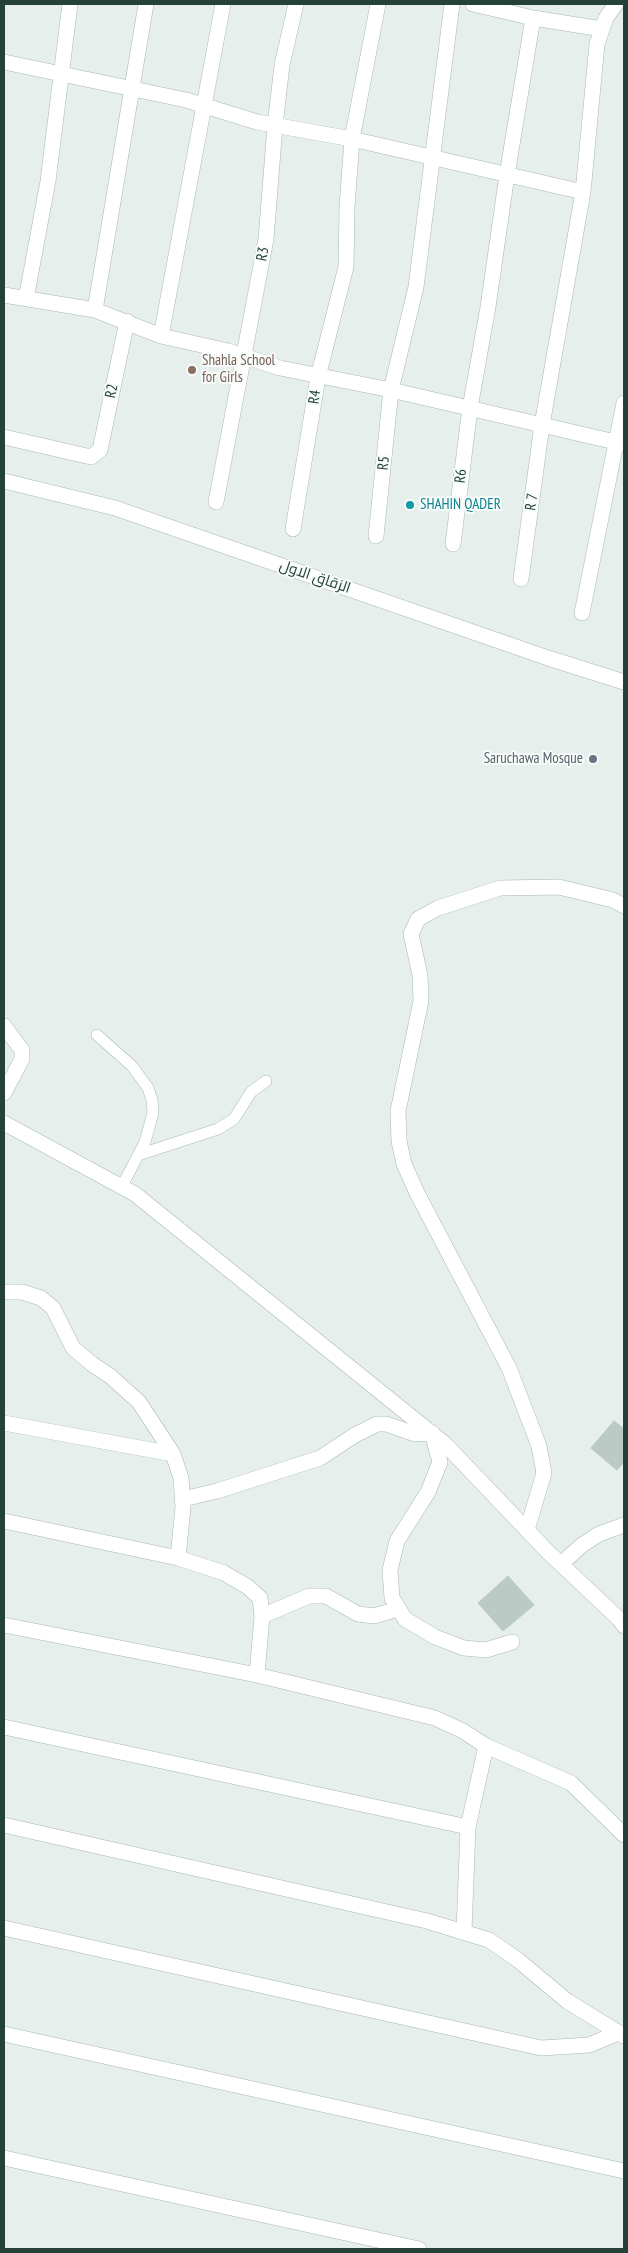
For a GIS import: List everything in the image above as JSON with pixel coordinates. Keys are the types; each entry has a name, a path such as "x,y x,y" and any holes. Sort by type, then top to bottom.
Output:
{"street":[{"path":"26,299 48,181 60,72 70,4"},
{"path":"95,310 146,4"},
{"path":"161,336 223,4"},
{"name":"R3","path":"216,502 266,239 282,65 296,4"},
{"name":"R4","path":"293,529 318,377 346,267 347,206 352,139 378,4"},
{"name":"R5","path":"376,536 391,390 416,287 452,4"},
{"path":"473,4 533,18 602,28"},
{"name":"R 7","path":"521,579 542,425 583,192 597,44 602,28 616,4"},
{"name":"R6","path":"452,544 470,408 488,307 506,174 533,18"},
{"path":"4,62 132,87 203,104 249,120 352,139 583,192"},
{"path":"4,295 95,310 161,336 228,351 243,357 318,377 391,390 620,443"},
{"name":"R2","path":"4,437 91,457 100,450 127,321"},
{"path":"582,613 620,443 624,403"},
{"name":"الزقاق الاول","path":"4,481 115,508 548,658 624,682"},
{"path":"527,1530 544,1473 539,1446 509,1368 418,1193 404,1164 399,1141 398,1110 421,1001 420,975 411,934 418,919 438,908 500,888 559,886 613,900 624,906"},
{"path":"4,1026 22,1050 22,1059 4,1093"},
{"path":"4,1123 135,1194 432,1433 624,1626"},
{"path":"4,1292 22,1292 41,1298 53,1308 73,1348 110,1376 139,1402 173,1454 181,1478 183,1499 178,1558"},
{"path":"4,1423 173,1454"},
{"path":"183,1499 216,1491 320,1458 355,1435 377,1424 386,1424 415,1434 432,1433"},
{"path":"432,1433 440,1462 428,1492 397,1541 390,1570 392,1598 405,1619 428,1633 464,1648 486,1650 512,1642"},
{"path":"4,1521 178,1558 224,1574 248,1587 260,1598 262,1616 257,1675"},
{"path":"561,1564 582,1545 599,1534 624,1525"},
{"path":"262,1616 309,1596 326,1596 358,1614 374,1616 398,1608"},
{"path":"4,1624 257,1675 435,1718 463,1731 486,1746 570,1783 624,1835"},
{"path":"4,1727 468,1826"},
{"path":"464,1932 468,1826 486,1746"},
{"path":"4,1826 418,1919 489,1940 518,1960 567,2001 621,2034"},
{"path":"4,1928 541,2048 589,2045 621,2034"},
{"path":"4,2034 624,2171"},
{"path":"4,2158 419,2249"}],"lane":[{"path":"97,1035 132,1066 148,1088 152,1100 153,1113 145,1142 122,1186"},
{"path":"138,1155 218,1129 234,1119 251,1092 266,1081"}],"building":[{"path":"614,1421 624,1429 624,1462 617,1470 591,1448"},
{"path":"508,1576 534,1605 503,1631 478,1603"}],"place":[{"name":"Shahla School for Girls","path":"192,370"},
{"name":"SHAHIN QADER","path":"410,505"},
{"name":"Saruchawa Mosque","path":"593,759"}]}
